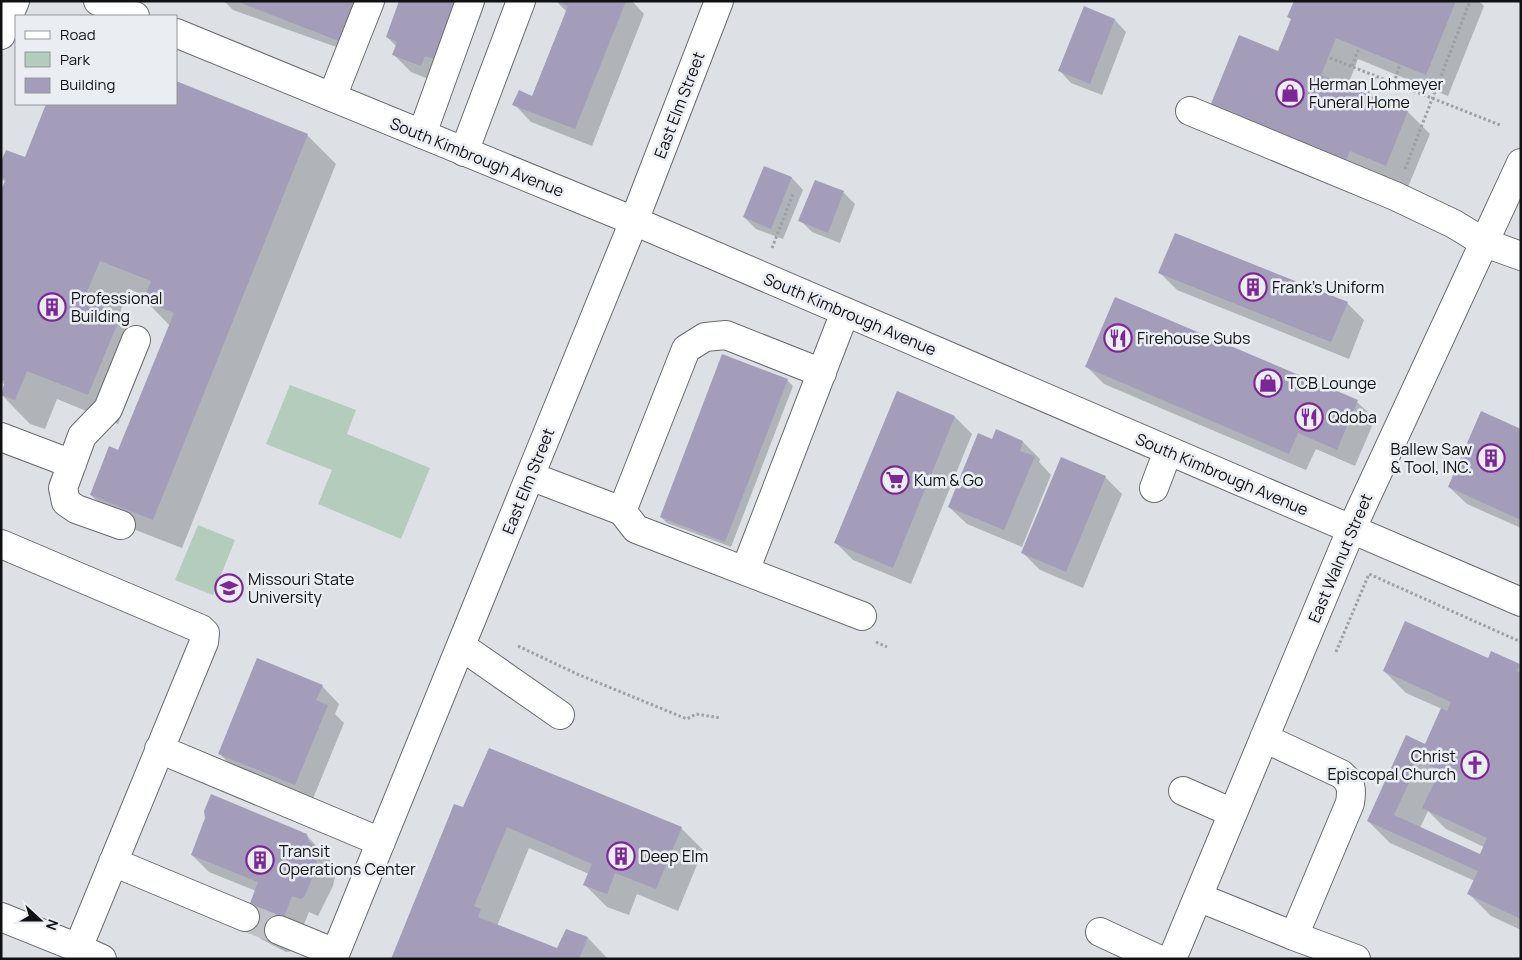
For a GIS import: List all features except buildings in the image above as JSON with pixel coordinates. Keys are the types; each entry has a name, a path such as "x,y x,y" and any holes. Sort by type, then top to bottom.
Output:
{"street":[{"path":"1,35 15,1"},
{"path":"98,1 133,15"},
{"path":"332,97 370,1"},
{"path":"422,134 470,1"},
{"path":"464,152 521,1"},
{"name":"East Elm Street","path":"334,956 634,221 718,1"},
{"name":"South Kimbrough Avenue","path":"178,34 634,221 1521,602"},
{"path":"1190,111 1395,196 1454,224 1485,243 1521,256"},
{"name":"East Walnut Street","path":"1172,959 1351,530 1521,163"},
{"path":"745,571 845,312"},
{"path":"622,511 686,349 705,337 726,335 822,373"},
{"path":"121,525 76,509 66,502 63,488 82,436 108,409 136,340"},
{"path":"1,437 72,464"},
{"path":"1154,488 1168,451"},
{"path":"530,476 622,511 636,528 862,616"},
{"path":"1,544 201,629 205,633 78,948"},
{"path":"461,646 560,715"},
{"path":"1264,738 1341,774 1348,780 1352,788 1350,803 1294,936"},
{"path":"159,748 381,842"},
{"path":"1183,791 1233,813"},
{"path":"113,862 244,917"},
{"path":"1198,897 1356,959"},
{"path":"1,917 102,959"},
{"path":"279,930 334,956"},
{"path":"1100,932 1158,959"}],"path":[{"path":"1395,196 1470,1"},
{"path":"1352,66 1359,48"},
{"path":"1330,58 1500,125"},
{"path":"1394,83 1400,64"},
{"path":"1368,93 1375,76"},
{"path":"771,248 793,194"},
{"path":"1332,661 1369,574 1521,642"},
{"path":"517,646 577,674 687,719 696,714 721,718"}],"green space":[{"path":"290,385 356,410 347,434 430,468 401,539 318,504 332,470 266,444"},
{"path":"198,525 235,540 213,595 175,580"}],"tunnel":[{"path":"245,917 279,930"}],"place":[{"name":"Herman Lohmeyer Funeral Home","path":"1290,93"},
{"name":"Frank's Uniform","path":"1253,287"},
{"name":"Professional Building","path":"52,307"},
{"name":"Firehouse Subs","path":"1118,338"},
{"name":"TCB Lounge","path":"1268,383"},
{"name":"Qdoba","path":"1309,417"},
{"name":"Ballew Saw & Tool, INC.","path":"1491,458"},
{"name":"Kum & Go","path":"895,480"},
{"name":"Missouri State University","path":"229,588"},
{"name":"Christ Episcopal Church","path":"1475,765"},
{"name":"Deep Elm","path":"621,856"},
{"name":"Transit Operations Center","path":"260,860"}]}
